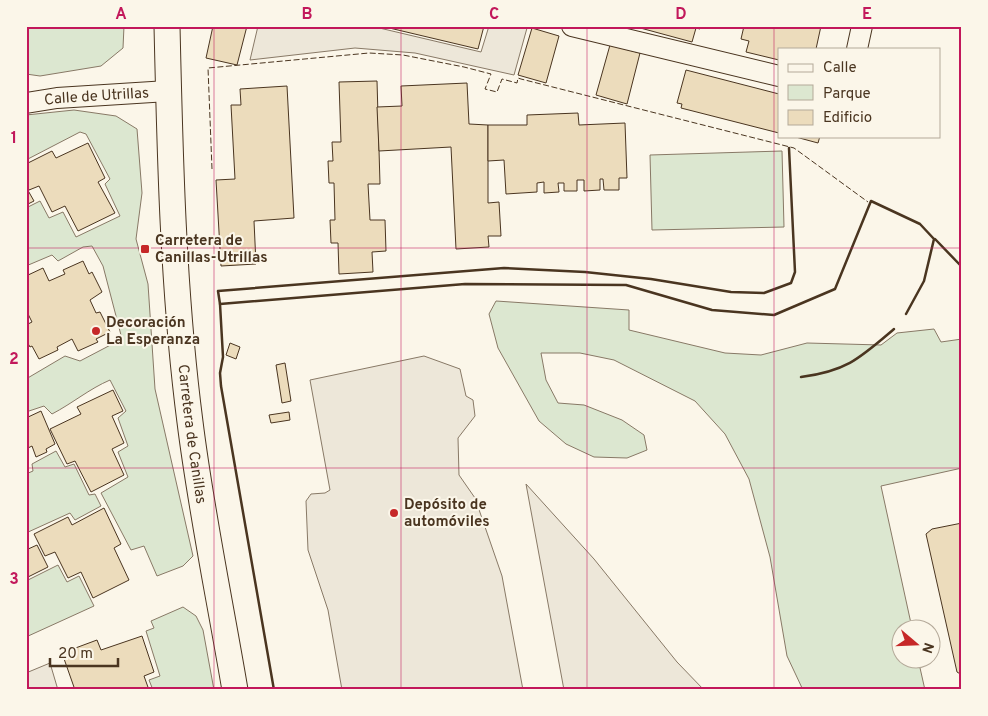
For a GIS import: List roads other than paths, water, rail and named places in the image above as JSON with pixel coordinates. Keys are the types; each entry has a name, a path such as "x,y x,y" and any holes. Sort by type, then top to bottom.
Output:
{"street":[{"name":"Carretera de Canillas","path":"167,26 174,248 190,423 235,690"},
{"path":"572,26 778,76"},
{"path":"857,48 862,26"},
{"name":"Calle de Utrillas","path":"26,103 57,98 168,91"}],"place":[{"name":"Carretera de Canillas-Utrillas","path":"145,249"},
{"name":"Decoración La Esperanza","path":"96,331"},
{"name":"Depósito de automóviles","path":"394,513"}]}
